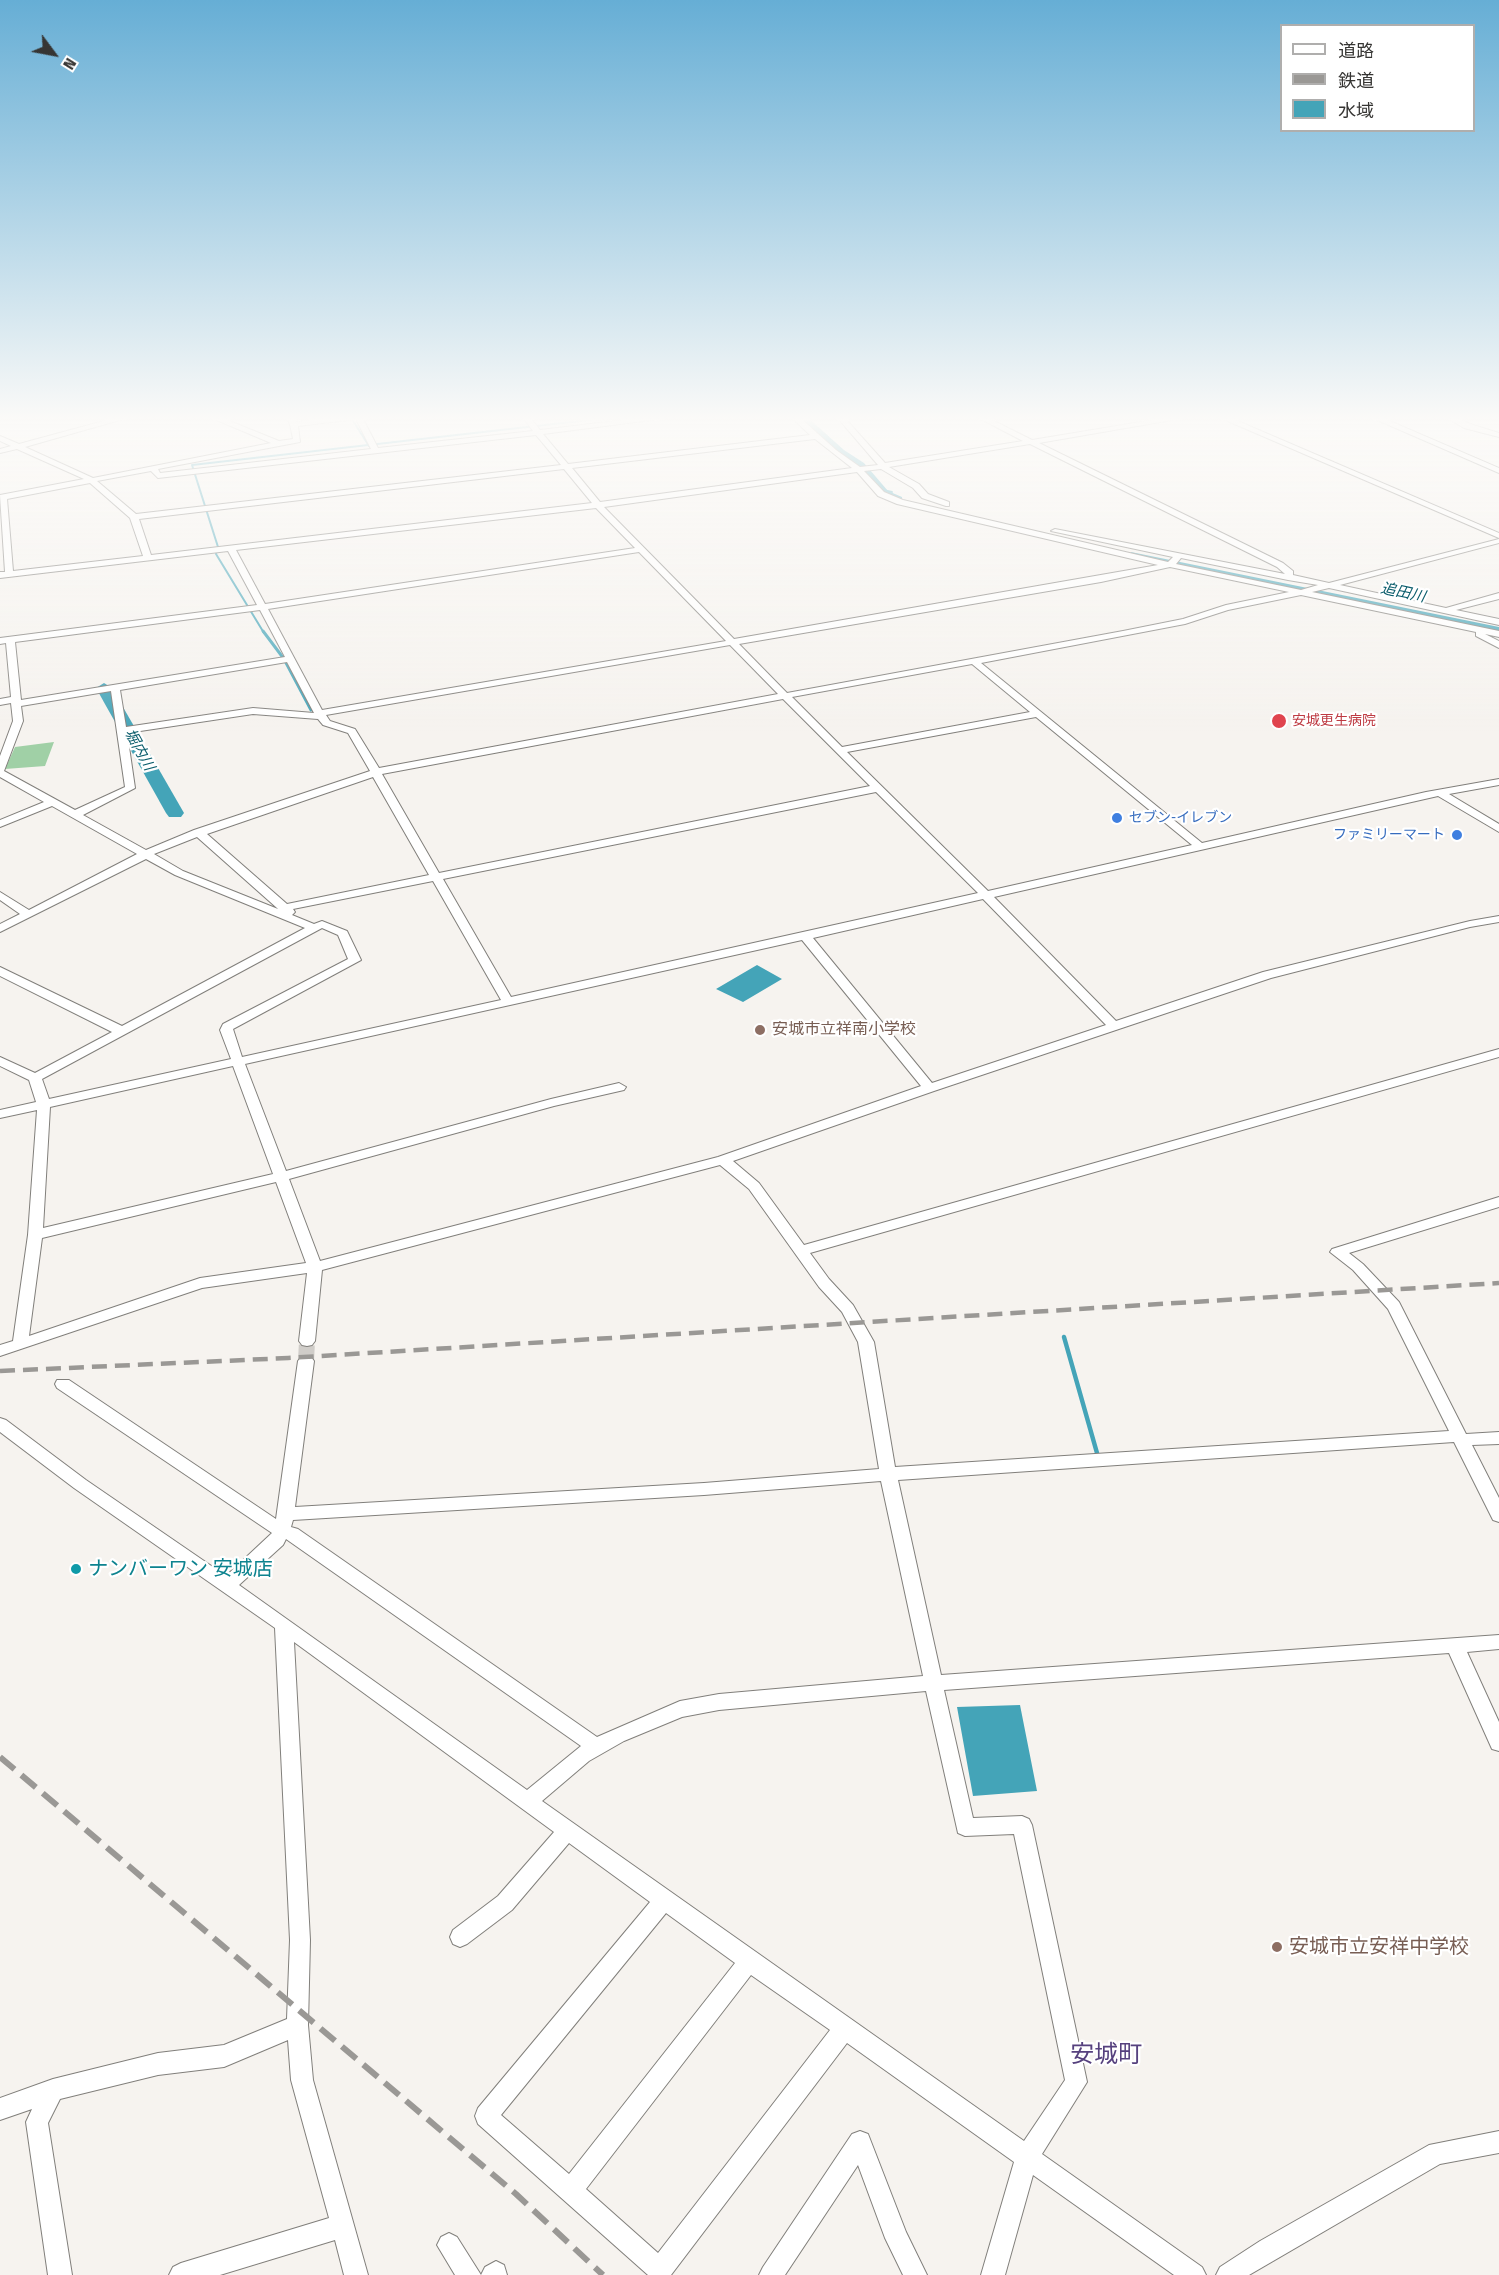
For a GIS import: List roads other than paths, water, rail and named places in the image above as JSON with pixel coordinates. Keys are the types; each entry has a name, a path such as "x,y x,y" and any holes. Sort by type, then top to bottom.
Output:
{"street":[{"path":"3,522 5,574 451,522"},
{"path":"136,522 148,557"},
{"path":"615,522 1113,1025"},
{"path":"983,522 1048,538 1173,561 1288,576 1499,622"},
{"path":"1019,522 1300,592 1499,634"},
{"path":"1192,522 1280,565 1290,573 1288,576"},
{"path":"1467,522 1499,536"},
{"path":"0,929 145,853 198,832 377,772 1174,624 1226,608 1329,585 1499,541"},
{"path":"231,548 320,714 327,723 352,731 508,1002"},
{"path":"307,1341 315,1267 237,1062 227,1027 355,960 343,933 318,926 179,873 1,774 18,722 17,702 5,640 264,607 642,549"},
{"path":"122,731 253,711 320,714 1002,597 1173,561"},
{"path":"1449,612 1499,598"},
{"path":"1467,627 1499,645"},
{"path":"0,702 17,702 116,689 291,659"},
{"path":"973,662 1200,846"},
{"path":"76,814 130,788 116,689"},
{"path":"840,750 1036,714"},
{"path":"0,1114 1200,846 1499,782"},
{"path":"283,908 878,788"},
{"path":"1440,793 1499,829"},
{"path":"0,824 53,802"},
{"path":"198,832 283,908 318,926"},
{"path":"0,895 27,915"},
{"path":"0,1351 200,1283 315,1267 723,1160 1113,1025 1267,975 1470,924 1499,919"},
{"path":"3,1066 35,1078 318,926"},
{"path":"805,936 929,1088"},
{"path":"0,971 121,1031"},
{"path":"801,1251 1499,1053"},
{"path":"20,1344 35,1235 44,1105 35,1078"},
{"path":"35,1235 282,1176 551,1102 620,1087"},
{"path":"723,1160 754,1186 824,1282 848,1309 866,1342 888,1474 966,1827 1022,1825 1076,2082 1027,2157 993,2275"},
{"path":"1499,1202 1337,1252 1358,1267 1394,1306 1499,1515"},
{"path":"227,1585 277,1540 284,1522 306,1361"},
{"path":"63,1384 284,1522 292,1534 597,1746"},
{"path":"0,1424 80,1484 284,1624 844,2029 1194,2275"},
{"path":"284,1522 888,1474 1460,1438 1499,1438"},
{"path":"284,1624 300,1940 297,2025 302,2080 356,2275"},
{"path":"528,1802 582,1755 597,1746 626,1731 680,1709 718,1702 933,1685 1000,1677 1499,1642"},
{"path":"1455,1646 1499,1743"},
{"path":"460,1937 505,1903 568,1830"},
{"path":"664,1900 486,2116 660,2270 844,2029"},
{"path":"570,2191 750,1960"},
{"path":"0,2109 53,2090 158,2064 224,2056 297,2025"},
{"path":"53,2090 38,2122 60,2275"},
{"path":"771,2275 860,2142 897,2238 915,2275"},
{"path":"1228,2275 1268,2249 1437,2152 1499,2142"},
{"path":"181,2275 342,2226"},
{"path":"449,2245 469,2275"}],"water":[{"path":"757,965 782,979 743,1002 716,989"},
{"path":"1020,1705 1037,1791 973,1796 957,1707"}],"waterway":[{"path":"210,522 218,547 216,554 264,633"},
{"name":"追田川","path":"1134,554 1499,630"},
{"path":"263,631 284,659 311,710"},
{"name":"堀内川","path":"104,688 175,813"},
{"path":"1064,1337 1097,1453"}],"tunnel":[{"path":"306,1361 307,1341"}],"railway":[{"path":"0,1371 288,1358 1499,1283"},
{"path":"0,1757 516,2194 603,2275"}],"place":[{"name":"安城更生病院","path":"1279,721"},
{"name":"セブン-イレブン","path":"1117,818"},
{"name":"ファミリーマート","path":"1457,835"},
{"name":"安城市立祥南小学校","path":"760,1030"},
{"name":"ナンバーワン 安城店","path":"76,1569"},
{"name":"安城市立安祥中学校","path":"1277,1947"}],"district":[{"name":"安城町","path":"1106,2055"}]}
